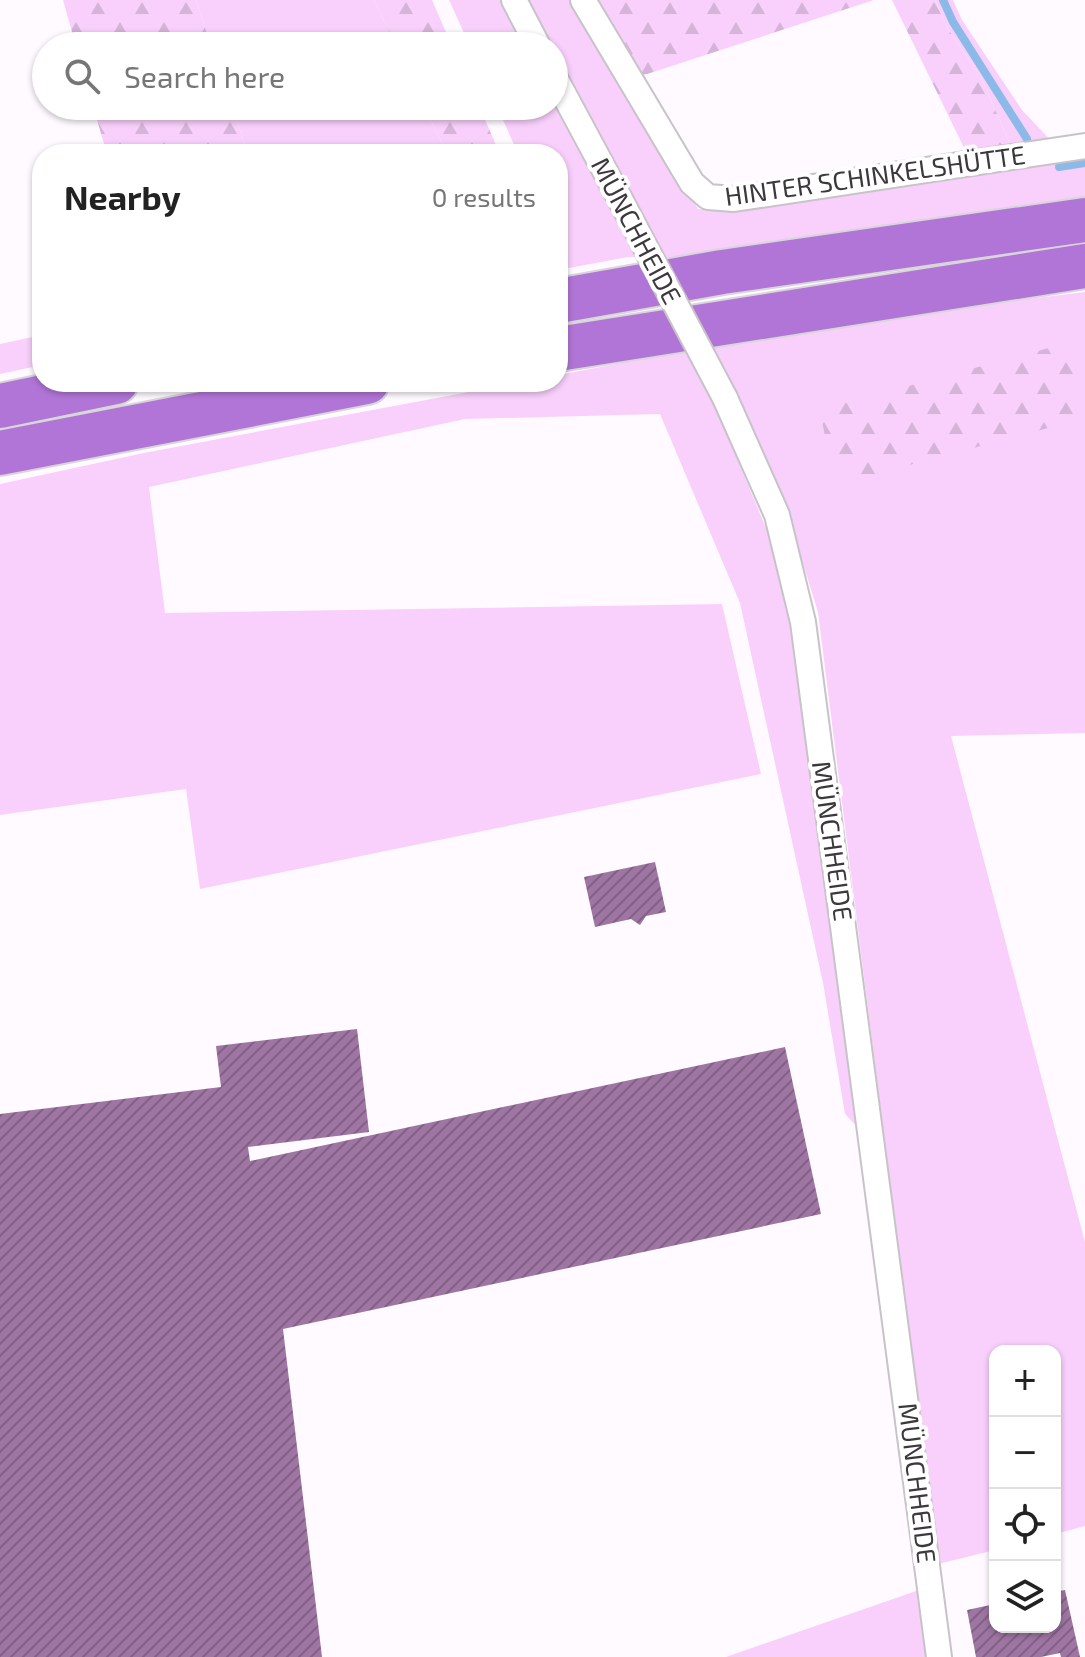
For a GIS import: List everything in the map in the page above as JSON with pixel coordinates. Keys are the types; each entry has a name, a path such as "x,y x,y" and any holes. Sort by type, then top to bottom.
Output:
{"highway":[{"path":"568,299 722,272 1085,220"},
{"path":"568,347 1085,266"},
{"path":"0,406 68,392"},
{"path":"0,453 315,392"}],"street":[{"path":"514,0 531,32"},
{"name":"HINTER SCHINKELSHÜTTE","path":"583,0 692,183 713,199 734,199 1085,146"},
{"name":"MÜNCHHEIDE","path":"568,102 725,398 777,515 803,622 939,1657"}],"green space":[{"path":"63,0 196,0 206,32 72,32"},
{"path":"196,0 374,0 389,32 206,32"},
{"path":"374,0 432,0 446,32 389,32"},
{"path":"449,0 500,0 517,32 464,32"},
{"path":"528,0 573,0 698,209 714,210 1085,154 1085,197 704,257 628,257 568,268 568,144 514,144 503,120 564,120 610,208 637,204 568,75 568,32 545,32"},
{"path":"592,0 874,0 638,77"},
{"path":"892,0 935,0 948,29 980,75 1013,151 969,158"},
{"path":"935,0 953,0 962,20 1022,110 1054,144 1013,151 980,75 948,29"},
{"path":"97,120 237,120 245,144 104,144"},
{"path":"237,120 431,120 442,144 245,144"},
{"path":"431,120 485,120 496,144 442,144"},
{"path":"1085,292 1085,733 951,736 1085,1242 1085,1526 1061,1532 1061,1345 989,1345 989,1551 938,1564 818,612 788,515 740,402 715,406 771,540 796,623 861,1131 845,1114 823,983 740,603 660,414 465,419 149,487 165,613 722,604 761,774 200,889 186,789 0,815 0,484 144,453 469,392 568,392 568,373 836,323"},
{"path":"32,337 32,367 0,374 0,344"},
{"path":"1071,342 1082,419 834,485 820,410"},
{"path":"919,1590 927,1657 726,1657"}],"building":[{"path":"655,862 666,912 646,916 640,925 631,919 595,927 584,877"},
{"path":"357,1029 369,1132 248,1147 250,1161 785,1047 821,1214 283,1329 322,1657 0,1657 0,1114 221,1087 216,1046"},
{"path":"1065,1590 1080,1657 1061,1657 1060,1653 1041,1657 976,1657 967,1610 989,1605 989,1633 1061,1633 1061,1591"}],"waterway":[{"path":"943,0 953,22 1027,139"},
{"path":"1059,167 1085,163"}]}
